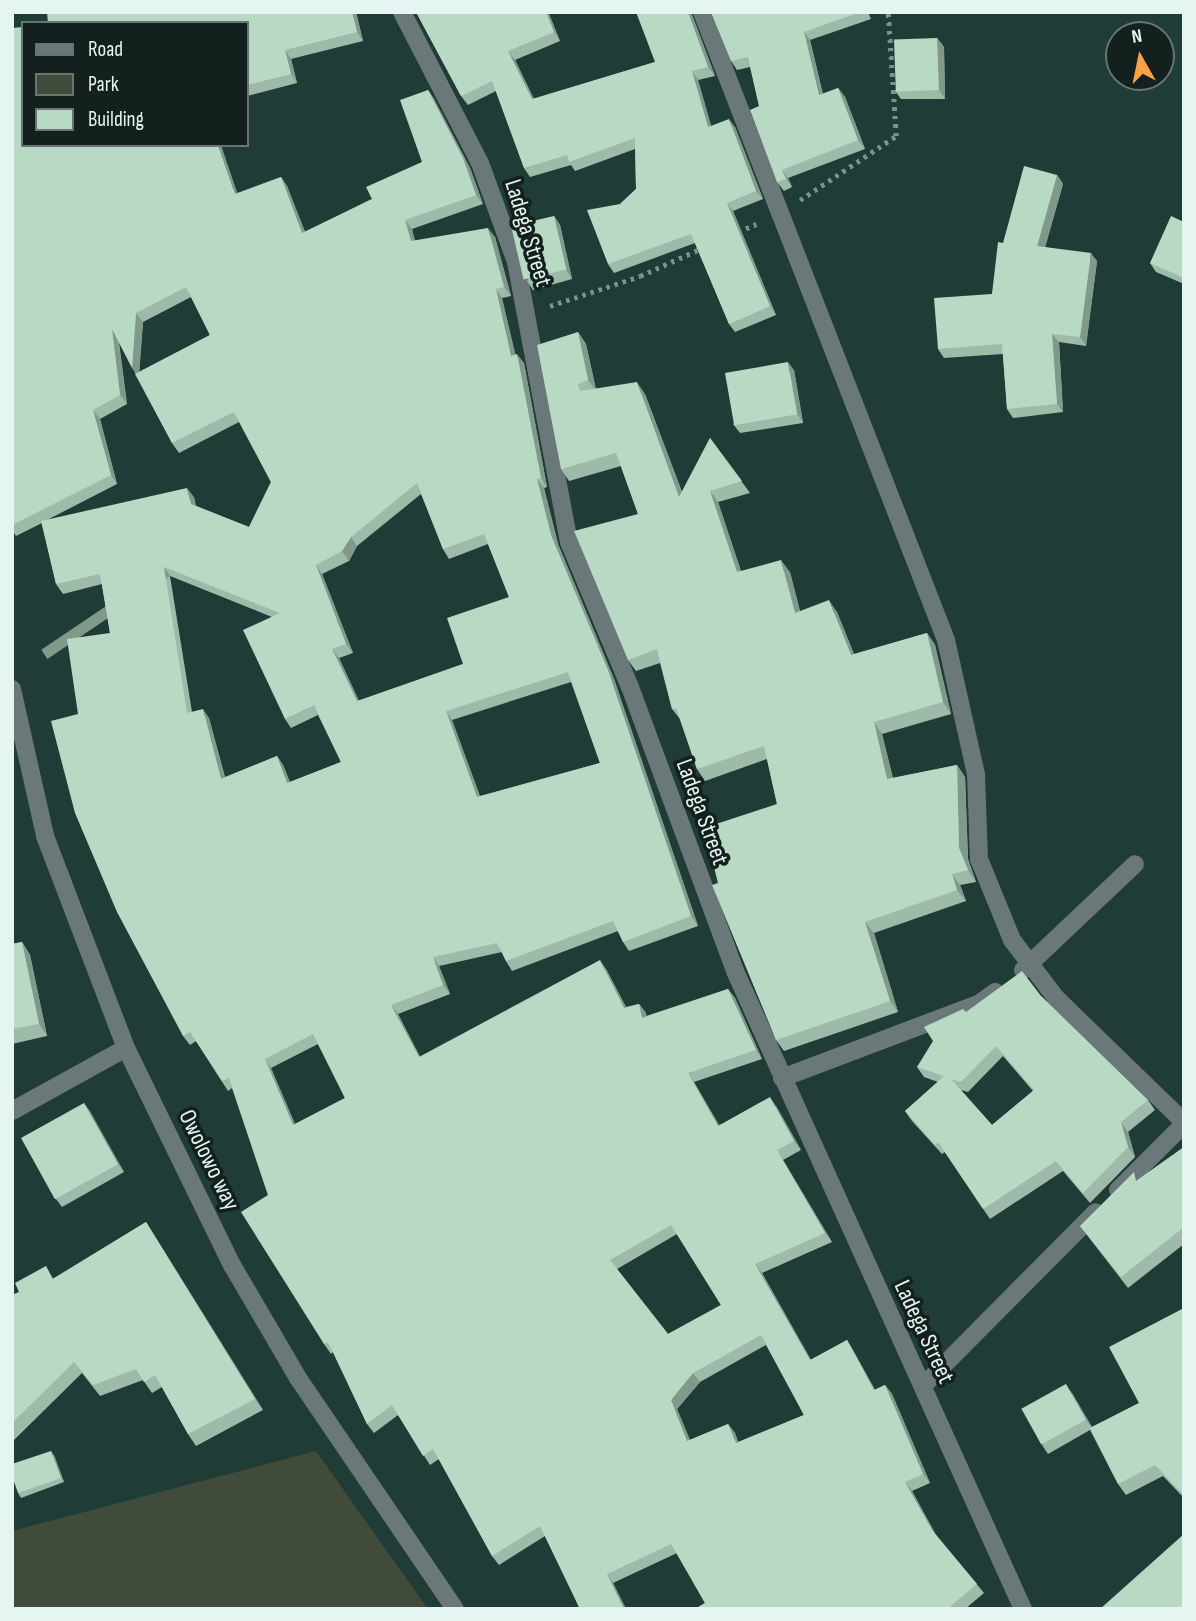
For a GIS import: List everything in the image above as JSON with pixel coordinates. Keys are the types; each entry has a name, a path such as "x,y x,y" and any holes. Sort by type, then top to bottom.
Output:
{"street":[{"name":"Ladega Street","path":"402,12 480,163 516,262 569,542 630,687 735,971 1023,1609"},
{"path":"702,12 946,640 976,774 979,859 1012,940 1056,998 1184,1123 923,1386"},
{"name":"Owolowo way","path":"12,689 45,836 126,1048 232,1265 298,1378 455,1609"},
{"path":"782,1078 980,1003 1031,965 1135,864"},
{"path":"12,1111 126,1048"}],"path":[{"path":"729,236 780,213 896,136 888,12"},
{"path":"526,315 640,275 704,247"}],"green space":[{"path":"316,1451 428,1609 12,1609 12,1531"}],"building":[{"path":"47,12 352,12 357,32 285,50 291,74 248,85 248,21 48,21"},
{"path":"416,12 546,12 554,32 508,51 532,99 655,62 636,12 688,12 708,67 692,71 708,127 729,119 756,191 727,203 770,306 729,324 691,234 608,264 587,210 620,204 636,189 635,138 569,162 567,155 524,168 492,81 461,96"},
{"path":"711,12 860,12 804,32 819,95 838,88 858,140 782,170 786,179 777,182 750,110 759,106 748,57 731,61"},
{"path":"21,27 21,147 219,147 235,194 281,177 302,233 372,199 366,187 422,162 400,100 428,90 463,158 476,195 405,220 411,241 488,228 504,287 496,289 511,356 517,354 541,478 537,479 551,535 608,670 691,916 623,942 613,921 506,961 497,943 433,957 443,985 391,1005 419,1057 600,960 624,1008 639,1004 642,1018 728,989 756,1050 688,1073 718,1126 770,1097 794,1141 777,1150 825,1233 755,1264 810,1360 847,1340 874,1390 885,1385 923,1474 905,1482 932,1530 977,1584 947,1609 695,1609 705,1603 671,1544 607,1574 624,1609 580,1609 540,1526 492,1556 433,1449 423,1456 392,1405 367,1424 328,1342 324,1344 241,1212 268,1195 229,1078 222,1081 190,1032 183,1036 117,912 75,813 51,721 78,714 67,639 110,633 100,574 56,584 41,521 187,488 191,504 249,527 271,482 234,412 172,443 135,374 210,335 186,287 136,313 132,368 112,329 120,395 93,410 111,475 12,525 12,28","holes":["417,483 443,549 484,534 509,597 447,618 463,664 357,701 332,649 346,644 316,565 342,551 351,537","164,567 280,613 243,630 285,719 314,705 341,762 287,783 277,756 221,779 203,709 187,713","568,672 600,763 477,797 446,711","313,1034 345,1098 293,1125 265,1059","671,1225 721,1305 668,1334 610,1260","761,1335 804,1415 736,1443 728,1424 687,1441 671,1400 693,1373"]},
{"path":"937,38 939,90 896,91 894,40"},
{"path":"1024,166 1057,175 1037,246 1091,253 1080,337 1052,334 1057,404 1007,409 1002,344 938,349 934,298 992,294 998,242 1003,243"},
{"path":"554,216 566,270 524,279 511,226"},
{"path":"1171,216 1184,222 1184,278 1150,263"},
{"path":"578,332 588,380 578,384 580,391 637,382 679,497 710,438 742,481 710,491 737,572 781,560 795,613 829,600 851,655 927,633 943,702 874,722 887,779 957,765 959,848 968,870 952,874 957,890 865,922 890,1001 776,1040 712,885 718,883 704,828 777,804 764,746 697,769 676,708 672,709 657,649 628,660 574,531 638,514 616,453 561,469 537,345"},
{"path":"788,362 797,414 734,425 725,373"},
{"path":"22,942 39,1024 12,1029 12,944"},
{"path":"1022,971 1041,996 1148,1100 1121,1122 1128,1147 1083,1193 1056,1161 983,1209 938,1142 935,1145 905,1111 944,1076 917,1067 933,1041 924,1027 963,1009 966,1012","holes":["996,1046 1034,1090 992,1125 951,1079 961,1082"]},
{"path":"84,1103 118,1164 55,1199 21,1138"},
{"path":"1184,1147 1184,1227 1121,1277 1080,1226 1134,1172 1136,1181"},
{"path":"146,1222 255,1399 188,1434 155,1375 144,1382 136,1369 93,1385 74,1362 12,1423 12,1295 19,1292 15,1283 46,1266 53,1279"},
{"path":"1184,1308 1184,1495 1155,1465 1118,1484 1090,1428 1139,1403 1109,1347"},
{"path":"1066,1384 1086,1420 1041,1445 1021,1409"},
{"path":"51,1451 61,1478 18,1493 12,1476 12,1464"},
{"path":"1184,1534 1184,1609 1100,1609"}]}
